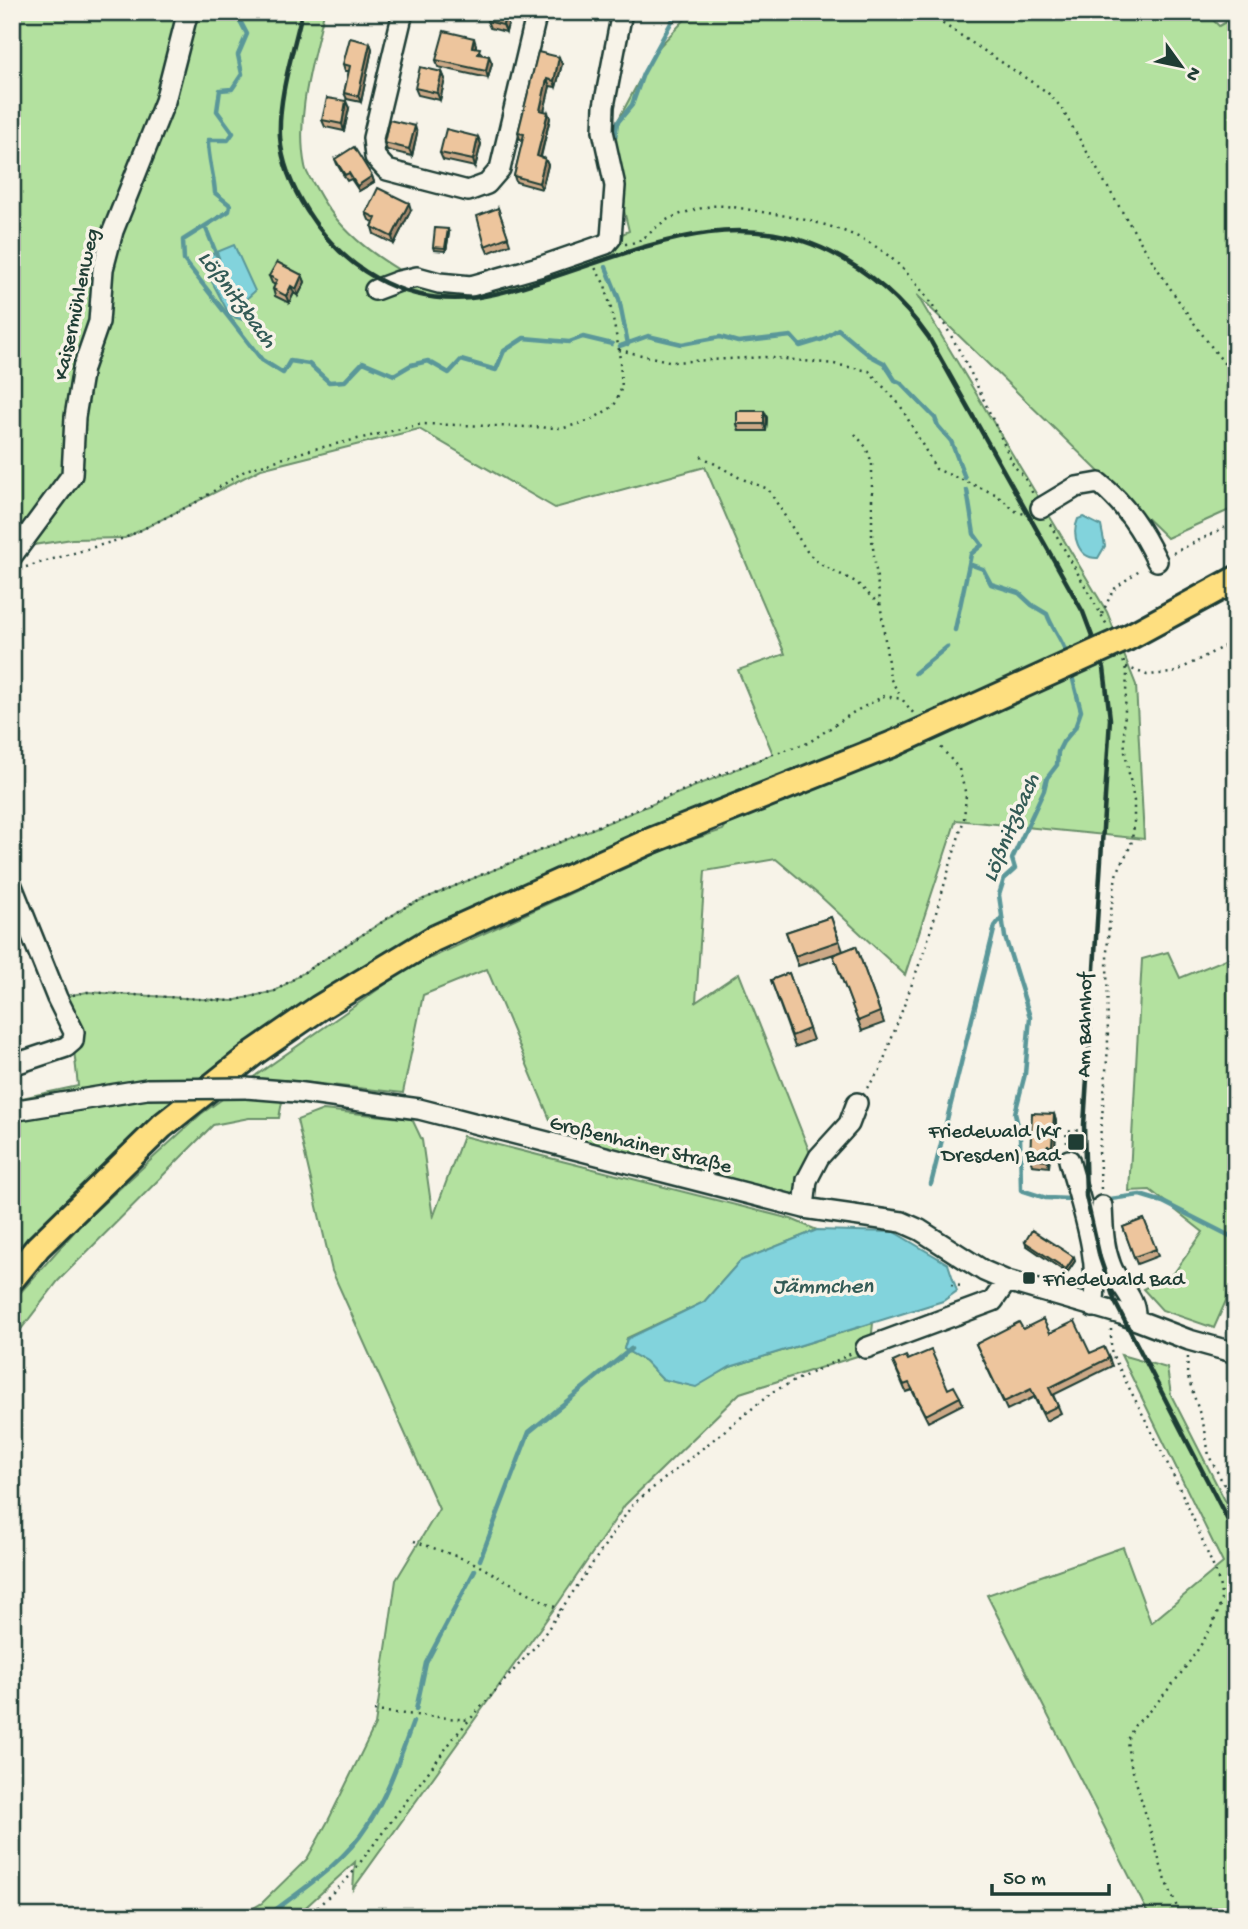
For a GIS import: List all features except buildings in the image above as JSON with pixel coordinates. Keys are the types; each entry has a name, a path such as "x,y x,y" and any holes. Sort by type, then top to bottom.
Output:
{"main road":[{"path":"12,1279 38,1247 162,1126 255,1052 330,1001 433,939 648,842 893,744 1129,637 1236,579"}],"street":[{"name":"Kaisermühlenweg","path":"19,562 21,547 72,475 75,417 83,368 99,322 103,269 113,231 165,101 186,19 185,12"},
{"path":"403,12 373,138 374,157 387,170 468,191 487,184 500,169 537,12"},
{"path":"375,290 417,277 439,283 471,286 606,244 611,238 615,186 603,131 604,106 622,12"},
{"path":"1035,511 1076,487 1099,483 1116,497 1140,527 1157,561"},
{"path":"12,886 57,998 74,1032 73,1041 66,1047 12,1065"},
{"name":"Großenhainer Straße","path":"12,1111 147,1089 246,1088 419,1109 804,1209 902,1222 920,1230 984,1271 1007,1281 1114,1312 1189,1340 1236,1353"},
{"path":"804,1209 807,1180 819,1157 849,1124 857,1102"},
{"path":"1069,1160 1096,1264 1097,1283 1093,1307"},
{"path":"1102,1206 1106,1254 1112,1269 1133,1301 1135,1319"},
{"path":"866,1348 993,1301 1007,1281"}],"path":[{"path":"925,12 1047,92 1060,106 1171,292 1236,378"},
{"path":"646,237 651,230 668,220 713,206 806,219 866,241 886,253 924,293 958,349 1014,466 1024,477"},
{"path":"19,562 125,538 195,503 246,470 306,451 422,424 564,428 592,421 614,406 622,387 619,350 605,285 594,268 588,250"},
{"path":"619,350 673,362 765,357 834,364 869,371 900,405 936,470 995,494 1017,512 1035,511"},
{"path":"855,434 866,447 872,463 872,540 890,678 918,719"},
{"path":"701,456 740,478 768,489 808,553 820,564 856,582 882,607"},
{"path":"1072,566 1102,614"},
{"name":"Am Bahnhof","path":"1102,1206 1099,1151 1108,1048 1109,926 1116,875 1131,845 1134,826 1134,801 1125,751 1126,667 1147,675 1173,673 1236,640"},
{"path":"57,998 87,992 232,1001 275,991 407,905 710,779 808,743 854,712 884,696 902,699"},
{"path":"857,1102 880,1070 926,946 964,819 966,795 959,769 934,739"},
{"path":"951,1285 963,1286"},
{"path":"1114,1312 1111,1350 1199,1531 1219,1583 1221,1596 1219,1610 1206,1638 1135,1725 1127,1740 1140,1801 1163,1873 1181,1917"},
{"path":"1189,1340 1187,1374 1205,1430 1209,1456 1236,1508"},
{"path":"307,1917 350,1876 469,1720 539,1642 633,1504 774,1391 866,1348"},
{"path":"414,1541 472,1562 560,1610"},
{"path":"374,1711 469,1720"}],"green space":[{"path":"12,12 324,12 304,108 302,147 307,172 327,207 351,234 379,257 428,287 583,252 629,231 607,141 655,51 692,12 1205,12 1219,26 1236,16 1236,507 1167,538 917,295 1107,612 1136,685 1144,839 956,820 905,975 776,859 705,871 696,1002 739,973 810,1153 797,1195 556,1134 487,969 423,995 403,1093 286,1080 279,1118 249,1118 213,1125 58,1281 12,1341 12,1302 82,1223 201,1114 407,969 675,845 723,830 746,794 320,998 12,1266 12,1100 78,1086 73,1041 57,998 87,992 232,1001 275,991 407,906 773,754 738,670 785,654 705,467 555,508 419,429 261,469 125,538 72,539 21,547 12,556"},
{"path":"1168,952 1180,978 1236,955 1236,1278 1214,1328 1162,1310 1143,1289 1174,1273 1203,1232 1150,1190 1129,1191 1142,959"},
{"path":"323,1110 412,1119 422,1140 433,1218 463,1136 791,1219 817,1230 740,1261 704,1302 627,1338 624,1349 645,1361 662,1379 695,1386 730,1367 873,1323 870,1352 740,1393 625,1505 559,1602 353,1889 355,1862 295,1917 238,1917 262,1903 307,1859 328,1821 375,1725 396,1580 439,1509 332,1271 297,1120"},
{"path":"1121,1355 1167,1368 1171,1395 1236,1522 1236,1917 1150,1917 987,1595 1123,1547 1151,1623 1223,1563"}],"water":[{"path":"234,245 255,291 242,303 243,320 230,316 200,259"},
{"path":"1083,517 1101,526 1105,546 1098,558 1085,555 1078,545 1076,525 1078,519"},
{"name":"Jämmchen","path":"817,1230 894,1232 948,1264 957,1291 943,1301 730,1367 696,1387 662,1379 645,1361 624,1349 627,1339 704,1302 740,1261"}],"waterway":[{"name":"Lößnitzbach","path":"240,12 238,17 247,34 238,55 242,74 232,89 220,90 217,111 233,133 228,140 208,140 215,193 230,205 229,211 183,240 184,260 262,360 283,373 290,361 309,364 329,382 345,381 363,362 394,375 411,365 428,361 449,373 461,360 496,370 504,351 524,338 569,342 583,337 612,344"},
{"path":"614,145 617,123 632,105 643,74 677,12"},
{"path":"205,226 218,258"},
{"path":"606,267 619,299 628,344"},
{"name":"Lößnitzbach","path":"620,346 648,336 682,344 720,337 738,342 791,336 800,346 823,339 838,329 869,355 884,363 895,380 935,418 938,426 951,441 965,478"},
{"name":"Lößnitzbach","path":"967,490 974,534 982,545 971,554 969,564 983,569 991,584 1019,593 1047,614 1067,656"},
{"path":"955,630 969,564"},
{"path":"915,673 947,647"},
{"name":"Lößnitzbach","path":"1071,672 1081,711 1075,728 1058,752 1057,765 1047,778 1012,859 1015,869 1004,879 999,895 1005,937 1030,1017 1025,1074 1015,1113 1020,1134 1021,1190 1046,1198 1072,1199"},
{"path":"931,1184 995,926 1001,918"},
{"name":"Lößnitzbach","path":"1110,1199 1140,1195 1163,1202 1236,1239"},
{"path":"480,1560 529,1432 631,1349"},
{"path":"416,1710 426,1663 475,1570"},
{"path":"266,1917 321,1876 357,1840 387,1788 413,1722"}],"railway":[{"path":"302,12 281,106 280,137 286,166 302,203 322,232 357,266 377,278 421,295 471,298 492,295 622,254 691,236 725,231 760,232 795,238 830,252 859,269 897,300 929,338 1083,612 1104,668 1110,719 1084,1125 1086,1196 1100,1258 1115,1302 1236,1536"}],"place":[{"name":"Friedewald (Kr Dresden) Bad","path":"1076,1142"},
{"name":"Friedewald Bad","path":"1029,1278"}]}
